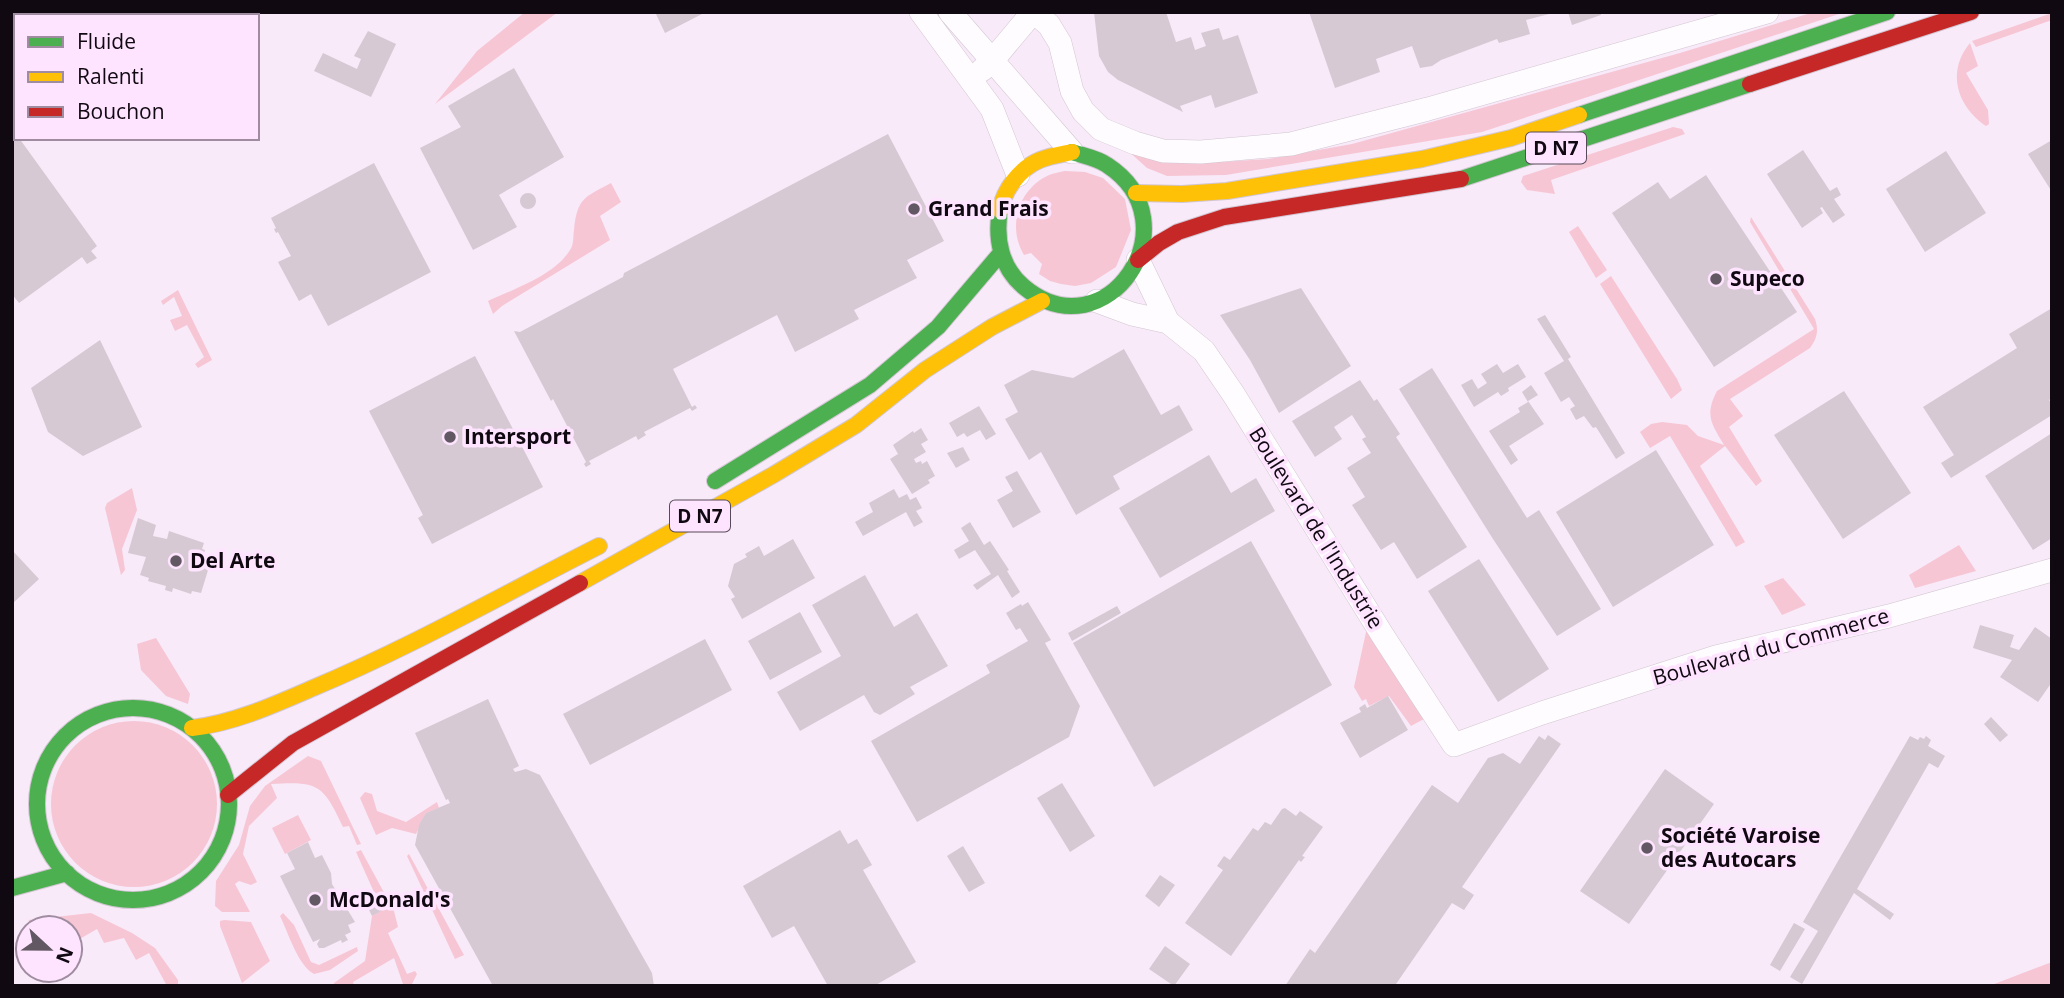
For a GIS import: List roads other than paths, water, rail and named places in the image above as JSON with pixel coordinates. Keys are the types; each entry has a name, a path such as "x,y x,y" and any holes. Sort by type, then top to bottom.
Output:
{"main road":[{"name":"D N7","path":"1136,193 1227,191 1422,159 1511,138 1887,12"},
{"name":"D N7","path":"1138,260 1162,240 1186,227 1224,217 1459,180 1971,12"},
{"path":"1072,152 1105,164 1136,193 1144,213 1146,233 1129,278 1111,295 1078,307 1042,301 1011,274 999,254 995,230 1002,198 1018,175 1033,162 1054,153 1072,152"},
{"name":"D N7","path":"700,489 870,386 938,327 999,254"},
{"name":"D N7","path":"228,795 293,743 773,475 856,425 925,370 992,327 1042,301"},
{"path":"192,728 208,726 271,706 358,669 612,538"},
{"path":"123,708 152,709 192,728 204,739 217,758 226,780 228,795 226,825 218,846 206,865 180,887 164,894 128,900 95,892 67,873 44,839 38,818 37,797 43,771 55,747 74,728 97,715 123,708"},
{"path":"21,811 37,797"},
{"path":"12,888 67,873"}],"street":[{"path":"921,12 992,109 1018,175"},
{"path":"950,12 1072,152"},
{"path":"971,79 992,61 1034,12 1049,25 1060,43 1072,92 1083,111 1101,129 1163,151 1201,152 1291,144 1428,109 1767,12"},
{"name":"Boulevard de l'Industrie","path":"1138,260 1168,322 1204,351 1234,395 1383,636 1454,744"},
{"name":"Boulevard de l'Industrie","path":"1097,301 1132,314 1168,322"},
{"name":"Boulevard du Commerce","path":"1454,744 1716,657 1889,616 2052,569"}],"place":[{"name":"Grand Frais","path":"914,209"},
{"name":"Supeco","path":"1716,279"},
{"name":"Intersport","path":"450,437"},
{"name":"Del Arte","path":"176,561"},
{"name":"Société Varoise des Autocars","path":"1647,848"},
{"name":"McDonald's","path":"315,900"}]}
